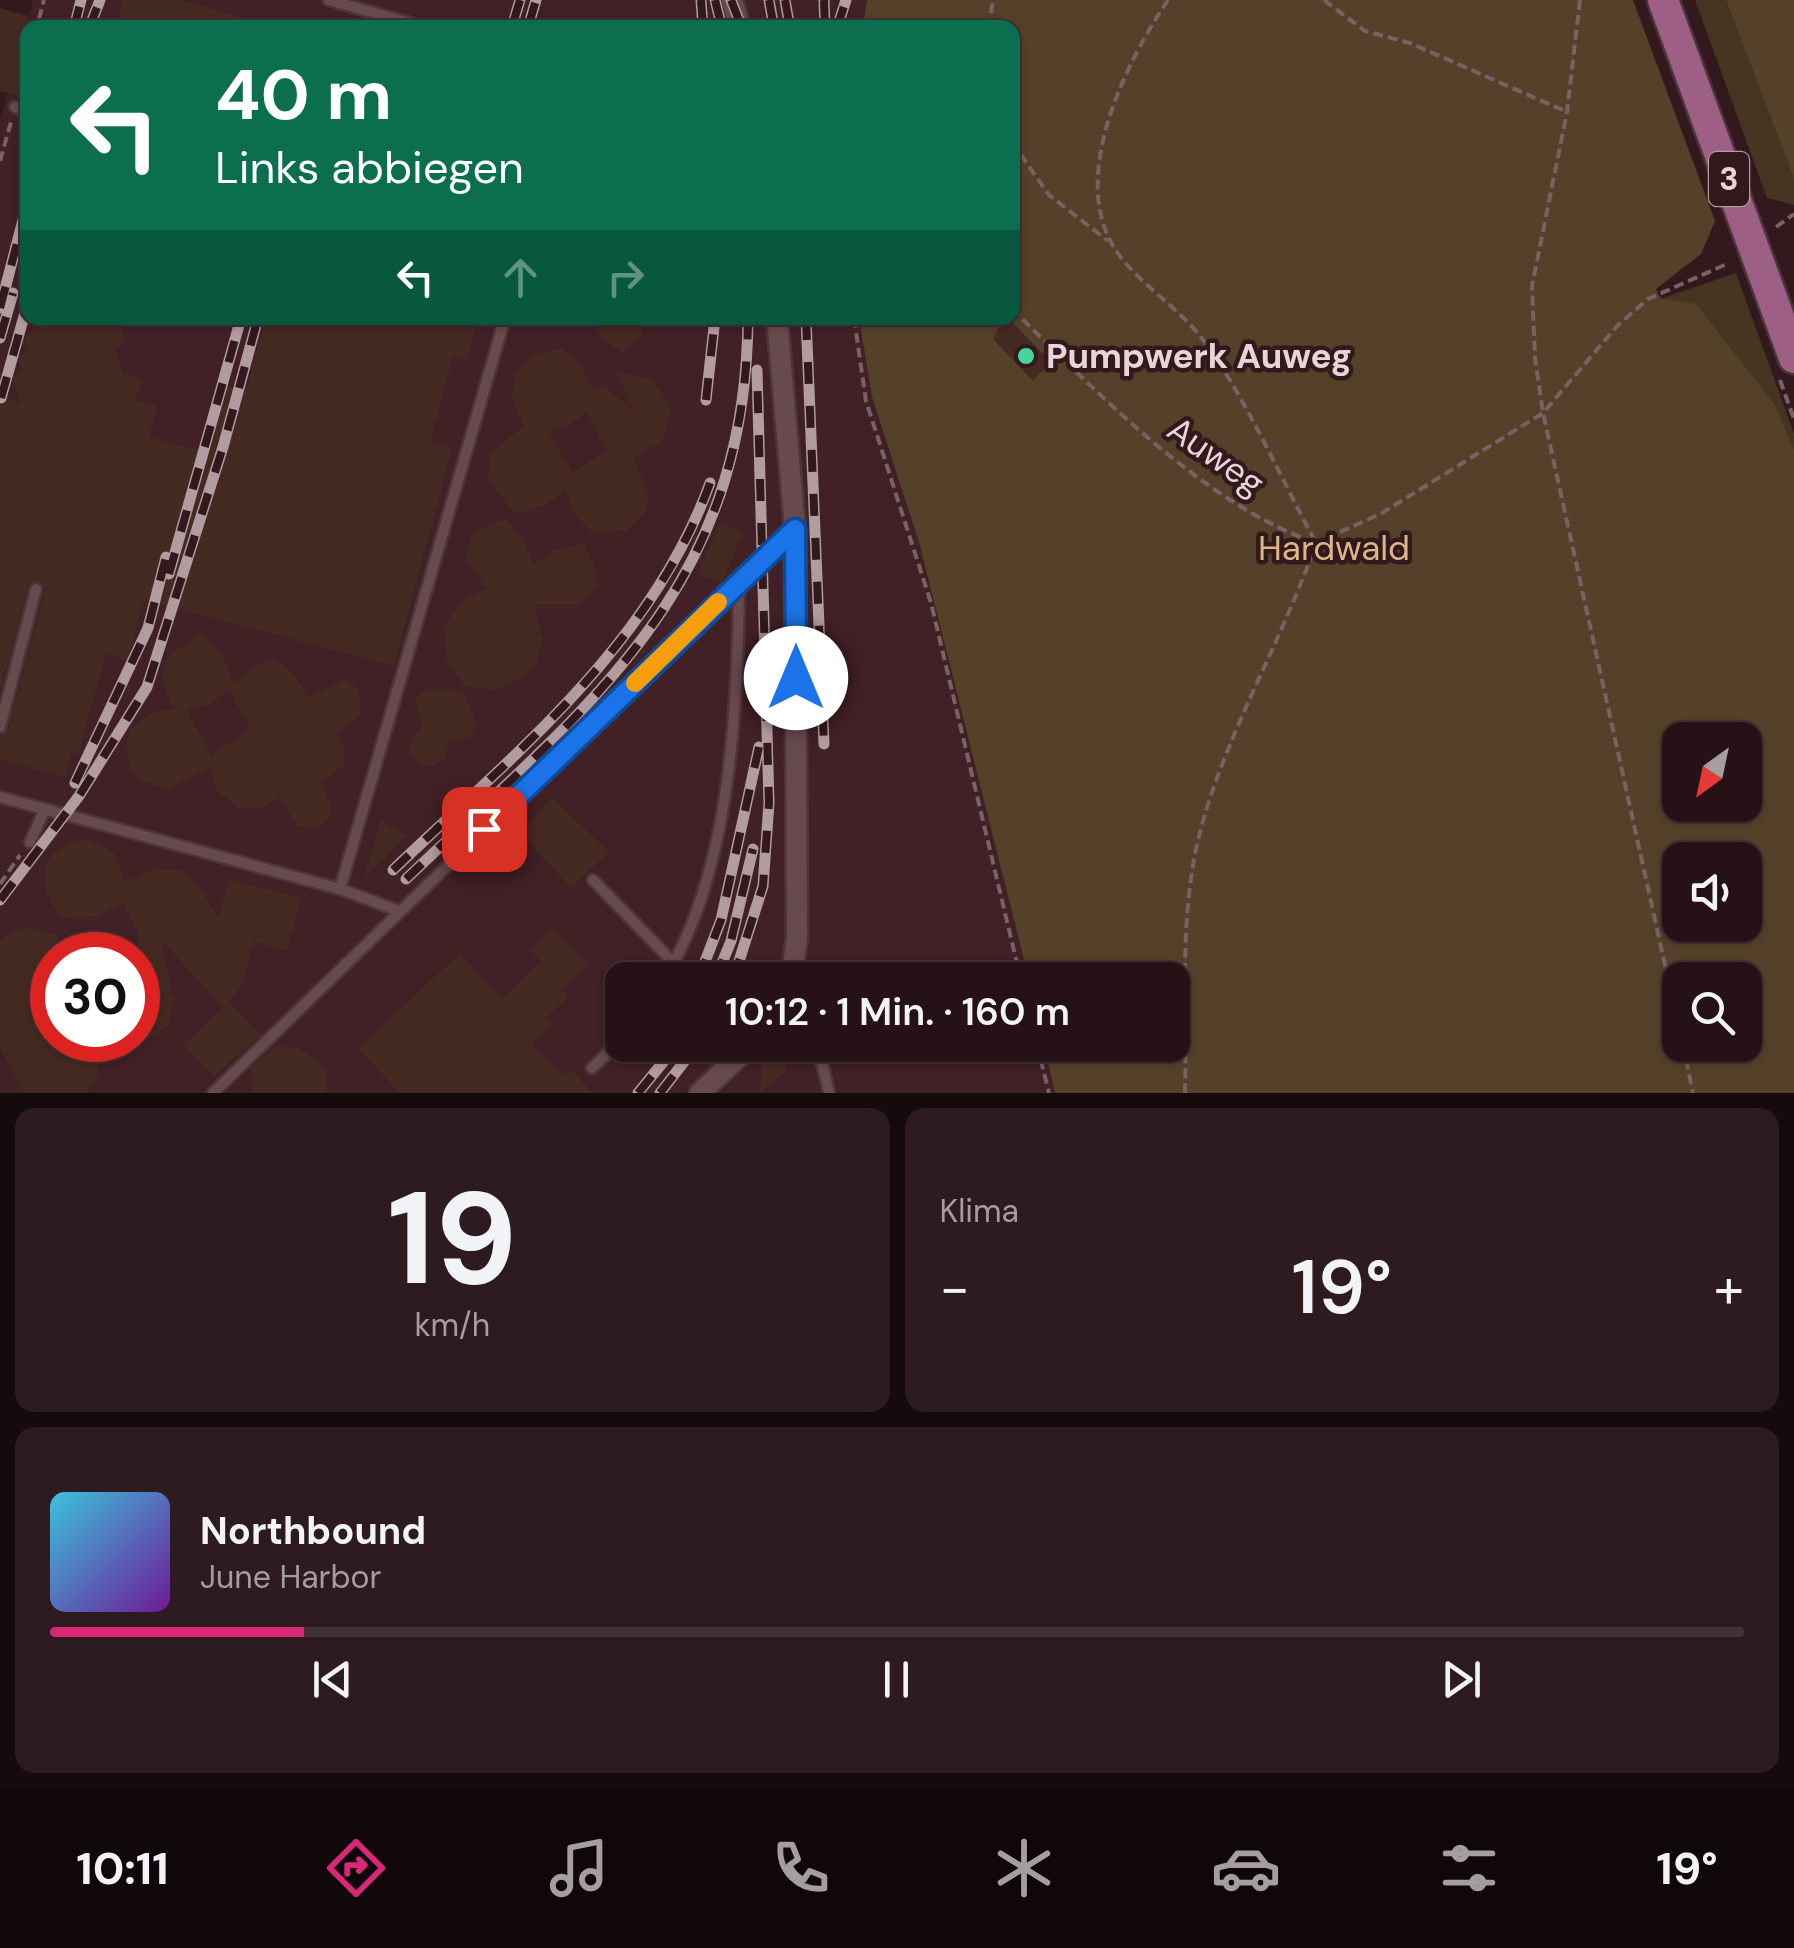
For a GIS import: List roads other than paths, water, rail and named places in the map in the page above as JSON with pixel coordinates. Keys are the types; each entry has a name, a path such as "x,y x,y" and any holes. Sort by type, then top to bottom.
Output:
{"main road":[{"name":"3","path":"1663,0 1794,358"},
{"name":"3","path":"1684,0 1794,301"}],"street":[{"path":"778,325 795,529 796,962"},
{"path":"700,1093 732,1062"}],"lane":[{"path":"329,0 399,20"},
{"path":"15,107 20,109"},
{"path":"340,889 502,325"},
{"path":"213,1093 795,529"},
{"path":"593,880 672,961 701,892 729,774 738,710 739,583"},
{"path":"0,727 36,589"},
{"path":"0,797 340,889 399,911"},
{"path":"30,842 45,810"},
{"path":"592,1068 605,1055"},
{"path":"822,1062 829,1093"}],"railway":[{"path":"76,20 81,0"},
{"path":"92,20 100,0"},
{"path":"514,20 520,0"},
{"path":"530,20 536,0"},
{"path":"701,0 702,20"},
{"path":"715,0 720,20"},
{"path":"731,0 739,20"},
{"path":"769,0 773,20"},
{"path":"785,0 789,20"},
{"path":"824,0 825,20"},
{"path":"840,20 846,0"},
{"path":"0,308 20,232"},
{"path":"0,338 13,293"},
{"path":"1,398 22,325"},
{"path":"169,574 239,325"},
{"path":"0,900 79,796 147,687 223,447 256,325"},
{"path":"706,400 714,325"},
{"path":"406,879 593,698 644,636 687,570 719,497 740,414 747,325"},
{"path":"806,325 824,744"},
{"path":"739,962 763,886 769,803 757,370"},
{"path":"393,870 531,740 616,646 653,596 684,542 710,483"},
{"path":"75,783 148,628 166,557"},
{"path":"705,962 721,920 759,747"},
{"path":"722,962 753,849"},
{"path":"638,1093 663,1062"},
{"path":"660,1093 684,1062"}],"place":[{"name":"Pumpwerk Auweg","path":"1026,356"}],"park label":[{"name":"Hardwald","path":"1334,548"}]}
